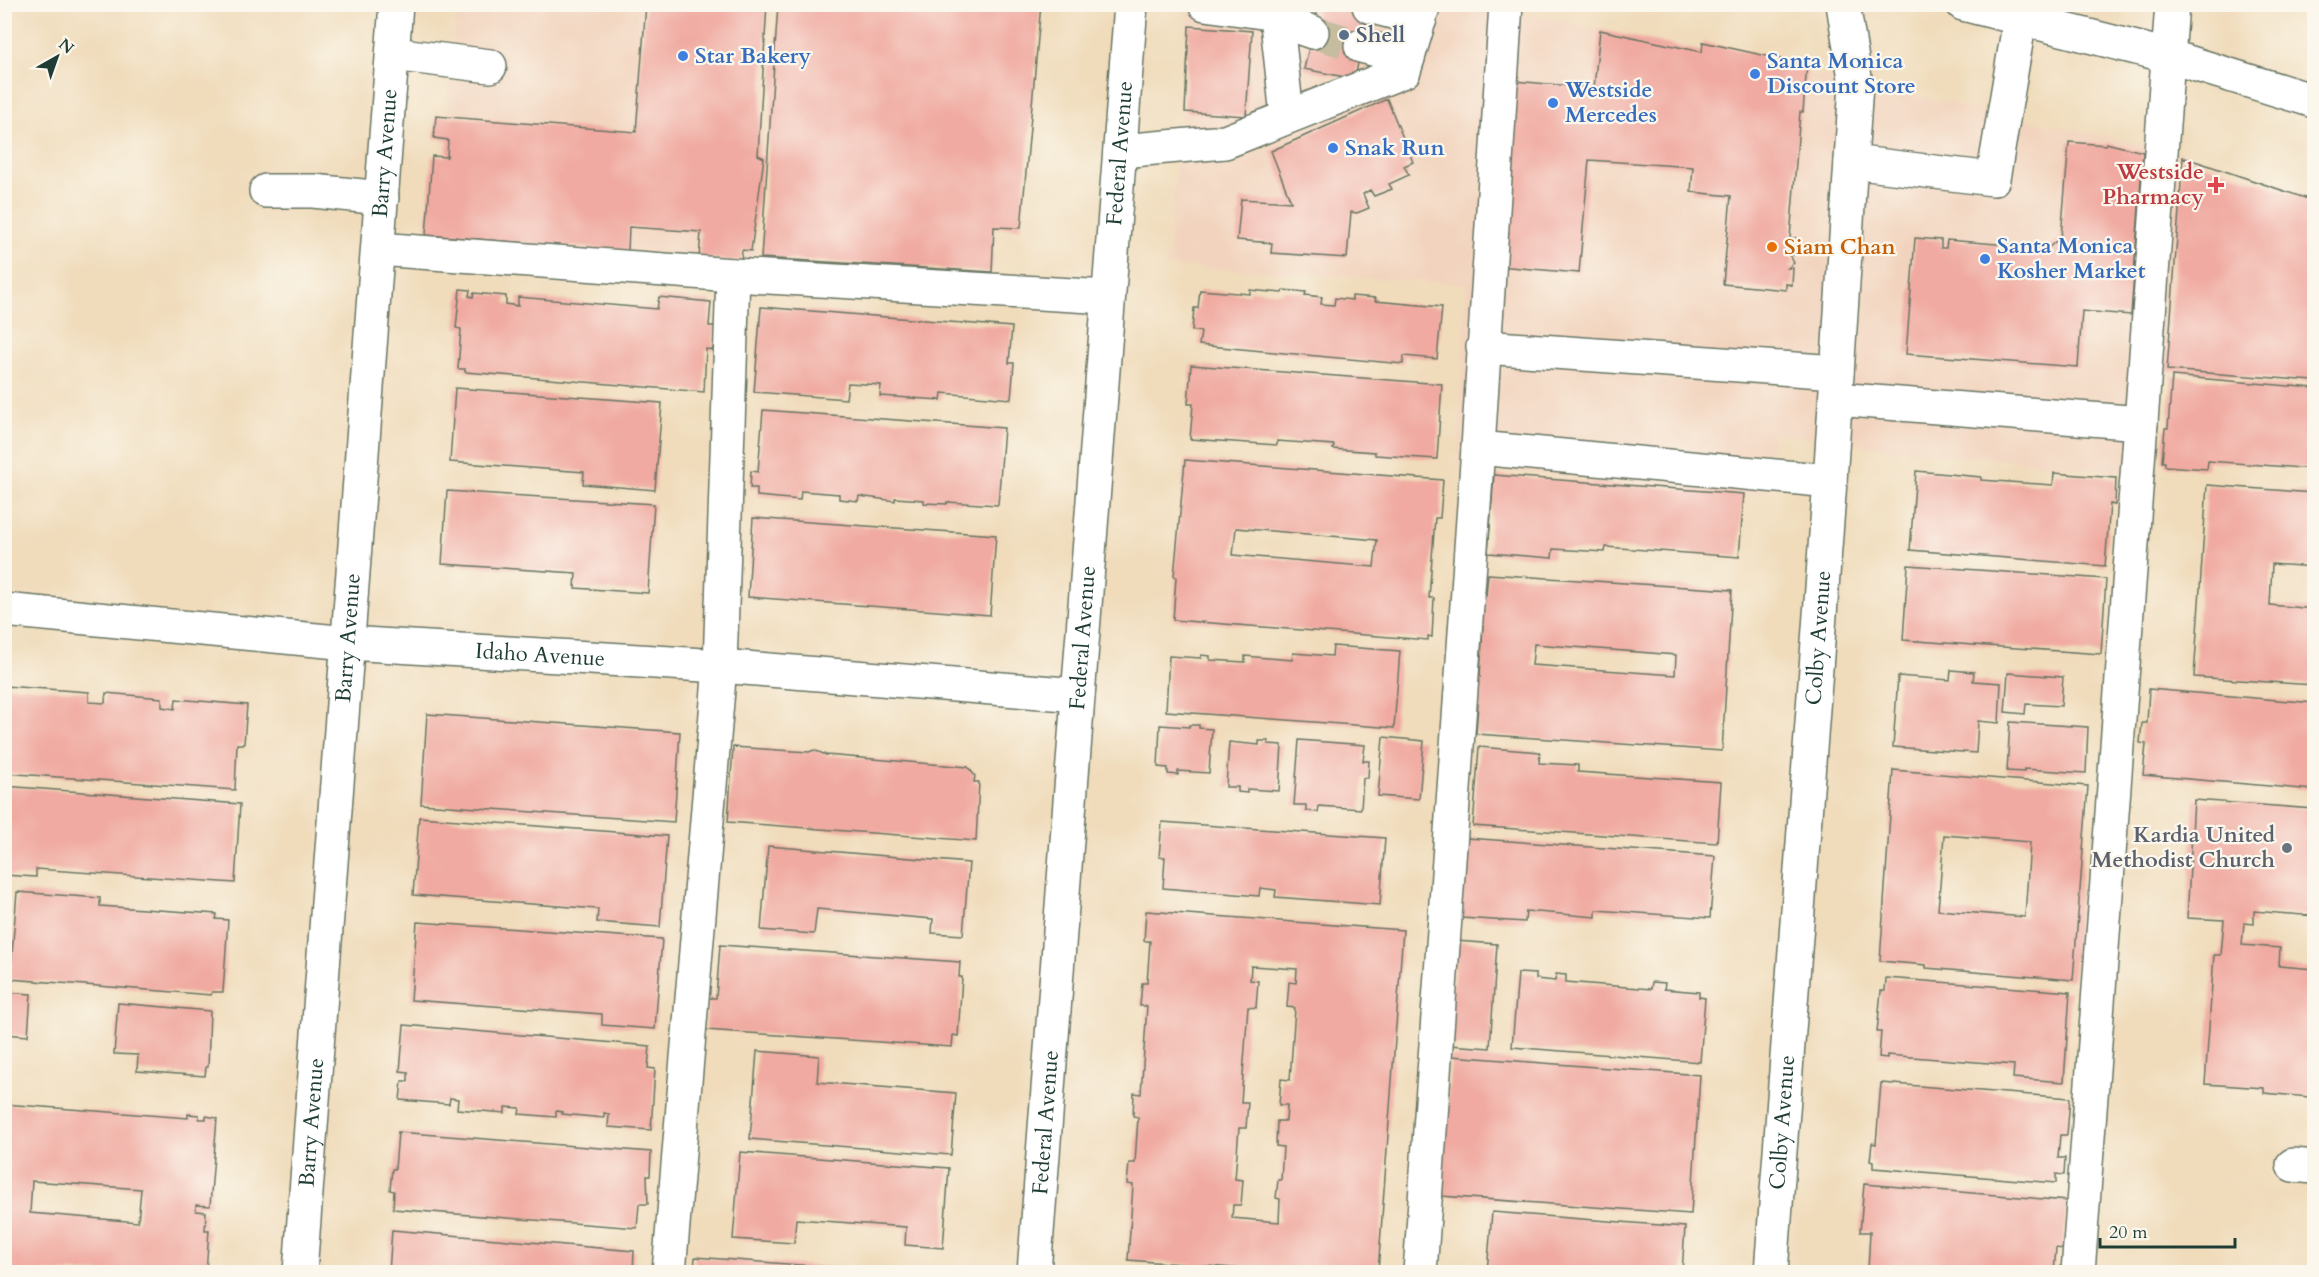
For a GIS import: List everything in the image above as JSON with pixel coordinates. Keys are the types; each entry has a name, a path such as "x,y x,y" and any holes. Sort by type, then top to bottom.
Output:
{"street":[{"name":"Barry Avenue","path":"300,1272 396,4"},
{"name":"Federal Avenue","path":"1034,1272 1131,4"},
{"path":"1205,4 1276,13 1312,32"},
{"path":"1420,1272 1478,448 1506,4"},
{"name":"Colby Avenue","path":"1771,1272 1830,481 1856,84 1844,4"},
{"path":"1963,4 2168,56 2314,101"},
{"path":"2078,1272 2172,4"},
{"path":"1120,151 1225,142 1404,71 1422,12 1369,6"},
{"path":"1276,13 1287,116"},
{"path":"1851,162 1993,179 2020,19"},
{"path":"1361,46 1408,58"},
{"path":"393,54 490,66"},
{"path":"266,191 313,191 382,198"},
{"path":"378,249 733,275 1108,297"},
{"path":"669,1272 720,666 733,275"},
{"path":"1484,347 1836,385 2141,423"},
{"path":"1478,448 1830,481"},
{"name":"Idaho Avenue","path":"4,610 348,643 720,666 1078,695"}],"shaded area":[{"path":"457,5 772,5 755,268 431,251"},
{"path":"1190,5 1486,5 2176,151 2314,197 2314,384 2160,371 2152,475 1885,448 1773,433 1764,496 1457,466 1467,284 1167,266"}],"building":[{"path":"646,4 767,4 758,155 764,158 751,251 742,250 741,261 699,258 701,232 629,227 628,251 426,235 432,156 447,157 448,140 434,138 436,116 636,132"},
{"path":"778,4 1041,4 1021,228 994,227 992,272 761,258"},
{"path":"1319,4 1369,4 1355,79 1304,69"},
{"path":"1189,26 1252,31 1246,116 1185,112"},
{"path":"1600,30 1702,52 1703,42 1807,65 1803,112 1800,112 1790,238 1796,238 1794,255 1790,255 1794,263 1788,268 1793,268 1792,285 1786,284 1786,290 1723,284 1731,196 1691,192 1693,167 1589,160 1579,273 1498,266 1514,81 1594,88"},
{"path":"1387,99 1413,162 1404,166 1409,175 1389,184 1392,189 1374,196 1370,190 1363,194 1369,208 1357,213 1351,212 1347,258 1271,253 1272,243 1237,240 1241,199 1291,202 1271,151"},
{"path":"2069,142 2106,145 2106,143 2143,152 2131,315 2082,311 2078,367 1906,354 1915,238 1941,240 1941,248 1946,248 1947,240 2048,248 2061,237"},
{"path":"2183,157 2314,201 2314,381 2167,370"},
{"path":"460,289 470,290 469,296 473,297 474,293 506,296 506,304 518,306 518,297 657,309 659,297 711,302 709,326 715,326 713,350 706,349 704,392 465,372 465,369 458,369 461,329 456,328"},
{"path":"1200,290 1250,294 1250,290 1282,293 1283,290 1306,292 1305,295 1322,297 1321,304 1334,305 1335,298 1352,300 1352,296 1376,298 1375,301 1442,307 1437,359 1404,356 1403,364 1199,345 1201,332 1192,330 1194,308 1198,308"},
{"path":"761,307 1012,327 1009,363 1014,363 1011,399 942,393 941,400 880,396 881,385 848,383 846,399 754,392"},
{"path":"1191,365 1442,384 1437,459 1375,455 1375,452 1333,449 1334,445 1277,441 1277,445 1190,439 1193,404 1188,404"},
{"path":"2172,376 2314,388 2314,469 2208,461 2207,469 2165,466 2165,462 2162,462 2165,428 2168,428"},
{"path":"455,388 662,403 655,490 583,484 584,472 450,462"},
{"path":"763,410 1004,428 998,505 924,503 924,500 895,498 895,501 859,496 858,501 839,499 839,494 801,491 800,500 757,496 757,488 750,488 751,471 758,472"},
{"path":"1185,460 1443,480 1440,518 1435,518 1429,598 1434,598 1432,637 1428,636 1428,640 1173,620 1176,577 1174,576","holes":["1236,528 1377,540 1374,567 1233,555"]},
{"path":"1916,471 1981,477 1981,480 2053,485 2054,473 2116,478 2115,505 2110,504 2105,566 1910,550"},
{"path":"1494,475 1744,494 1739,557 1606,547 1605,552 1553,549 1552,558 1488,553"},
{"path":"2207,485 2314,493 2314,567 2272,564 2270,605 2314,609 2314,685 2194,677"},
{"path":"447,491 654,504 648,593 575,588 576,573 442,564"},
{"path":"753,518 996,535 990,615 748,597"},
{"path":"1908,565 2106,579 2101,654 1903,640"},
{"path":"1488,574 1732,590 1722,751 1476,734 1478,704 1472,704 1474,677 1480,677 1483,624 1479,623 1481,596 1486,596","holes":["1534,644 1676,655 1675,675 1532,665"]},
{"path":"1333,646 1400,651 1394,728 1166,711 1169,656 1201,658 1201,655 1210,656 1210,660 1245,662 1245,656 1292,660 1293,653 1332,656"},
{"path":"1951,670 1974,672 1973,681 2001,683 1999,723 1978,721 1976,753 1893,747 1898,676 1950,680"},
{"path":"2008,673 2063,677 2061,706 2026,704 2025,714 2005,712"},
{"path":"4,686 89,692 89,702 105,703 106,693 162,698 162,707 175,709 176,699 247,705 244,744 237,744 235,790 4,773"},
{"path":"2149,689 2314,703 2314,790 2143,775 2146,744 2140,743 2142,723 2147,723"},
{"path":"427,714 680,732 674,822 421,804"},
{"path":"2010,722 2088,727 2086,773 2024,769 2024,772 2007,771"},
{"path":"1160,725 1189,727 1189,725 1199,725 1199,728 1212,729 1209,773 1178,771 1178,775 1168,774 1168,768 1158,767"},
{"path":"1383,737 1424,741 1419,799 1378,796"},
{"path":"1299,740 1365,745 1363,761 1369,761 1368,778 1363,778 1361,809 1319,806 1318,812 1306,811 1306,805 1294,805"},
{"path":"1259,741 1282,745 1279,791 1247,789 1247,793 1238,792 1238,787 1226,787 1229,742 1259,745"},
{"path":"733,747 809,752 814,750 826,755 968,767 975,776 974,782 979,782 976,841 728,822"},
{"path":"1479,747 1540,752 1539,763 1578,765 1578,772 1721,782 1717,843 1473,826"},
{"path":"1893,770 2088,786 2073,980 1926,968 1926,965 1880,961","holes":["1944,835 2030,842 2025,917 1938,910"]},
{"path":"4,786 240,804 235,883 36,869 36,877 4,875"},
{"path":"2194,800 2314,809 2314,916 2254,911 2254,924 2244,923 2242,945 2280,948 2279,966 2314,969 2314,1092 2309,1092 2309,1097 2264,1093 2264,1088 2205,1084 2214,955 2221,955 2224,920 2187,918"},
{"path":"419,817 667,836 660,927 597,922 598,909 413,895"},
{"path":"1162,822 1385,838 1380,905 1275,897 1276,890 1260,888 1259,896 1163,888 1165,857 1159,857"},
{"path":"1467,838 1715,856 1710,918 1596,910 1596,917 1526,911 1525,922 1461,918"},
{"path":"768,846 969,863 963,935 932,933 933,919 817,909 814,934 761,930"},
{"path":"17,892 100,898 100,906 217,914 216,919 228,920 223,992 212,992 211,995 10,979"},
{"path":"1146,911 1403,930 1378,1272 1286,1272 1128,1260 1133,1185 1127,1184 1129,1163 1135,1163 1138,1117 1133,1116 1134,1093 1141,1094 1147,1006 1140,1006 1142,983 1147,983 1150,941 1144,941","holes":["1251,966 1297,969 1296,983 1289,982 1287,1007 1295,1008 1290,1080 1281,1079 1279,1105 1287,1105 1286,1121 1277,1121 1276,1146 1283,1147 1281,1180 1278,1180 1276,1198 1280,1199 1279,1222 1232,1218 1233,1205 1241,1205 1243,1180 1235,1179 1239,1128 1246,1128 1248,1102 1241,1102 1248,1007 1256,1008 1258,981 1250,980"]},
{"path":"417,922 662,939 655,1029 602,1025 602,1014 411,1000"},
{"path":"1456,941 1497,944 1490,1048 1449,1045"},
{"path":"720,945 960,962 959,977 962,977 958,1036 953,1035 952,1047 706,1030 708,998 716,998"},
{"path":"1518,973 1536,974 1536,979 1555,981 1556,974 1566,975 1566,982 1651,989 1652,982 1665,983 1664,989 1699,992 1699,997 1705,998 1700,1062 1512,1047"},
{"path":"1886,978 2070,992 2064,1082 2013,1078 2014,1065 1887,1055 1887,1058 1879,1057 1881,1032 1877,1032 1881,991 1885,991"},
{"path":"4,992 31,994 28,1036 4,1034"},
{"path":"118,1003 210,1011 208,1067 206,1067 205,1076 137,1071 138,1055 114,1054"},
{"path":"404,1025 650,1046 648,1068 655,1069 651,1130 608,1127 609,1114 604,1113 604,1118 562,1114 556,1111 556,1117 519,1114 520,1108 505,1107 505,1113 457,1109 458,1099 450,1098 449,1104 400,1100 402,1081 408,1081 408,1072 400,1071"},
{"path":"757,1051 819,1056 817,1082 956,1093 951,1155 750,1139"},
{"path":"1451,1056 1700,1075 1691,1214 1441,1196"},
{"path":"1881,1083 2070,1098 2067,1135 2060,1135 2058,1158 2065,1158 2064,1175 2056,1174 2056,1183 1873,1168 1873,1162 1870,1161 1872,1143 1876,1144"},
{"path":"4,1104 188,1118 188,1114 199,1115 199,1119 206,1119 206,1116 217,1118 210,1206 196,1205 196,1211 206,1212 205,1230 209,1230 206,1272 4,1272","holes":["32,1181 141,1189 138,1222 30,1213"]},
{"path":"398,1132 651,1152 650,1176 647,1176 648,1204 639,1204 637,1228 393,1209 394,1191 390,1190 392,1169 395,1169"},
{"path":"740,1152 949,1168 943,1248 905,1245 906,1227 796,1219 794,1243 733,1239"},
{"path":"1864,1184 2067,1201 2063,1249 2056,1248 2054,1272 1868,1270 1870,1232 1860,1232"},
{"path":"1492,1212 1685,1227 1682,1272 1487,1272"},
{"path":"392,1230 634,1251 633,1272 389,1272"},
{"path":"695,1257 878,1271 878,1272 694,1272"}],"tunnel":[{"path":"1312,32 1361,46"}],"place":[{"name":"Shell","path":"1344,35"},
{"name":"Star Bakery","path":"683,56"},
{"name":"Santa Monica Discount Store","path":"1755,74"},
{"name":"Westside Mercedes","path":"1553,103"},
{"name":"Snak Run","path":"1333,148"},
{"name":"Westside Pharmacy","path":"2216,185"},
{"name":"Siam Chan","path":"1772,247"},
{"name":"Santa Monica Kosher Market","path":"1985,259"},
{"name":"Kardia United Methodist Church","path":"2287,848"}]}
